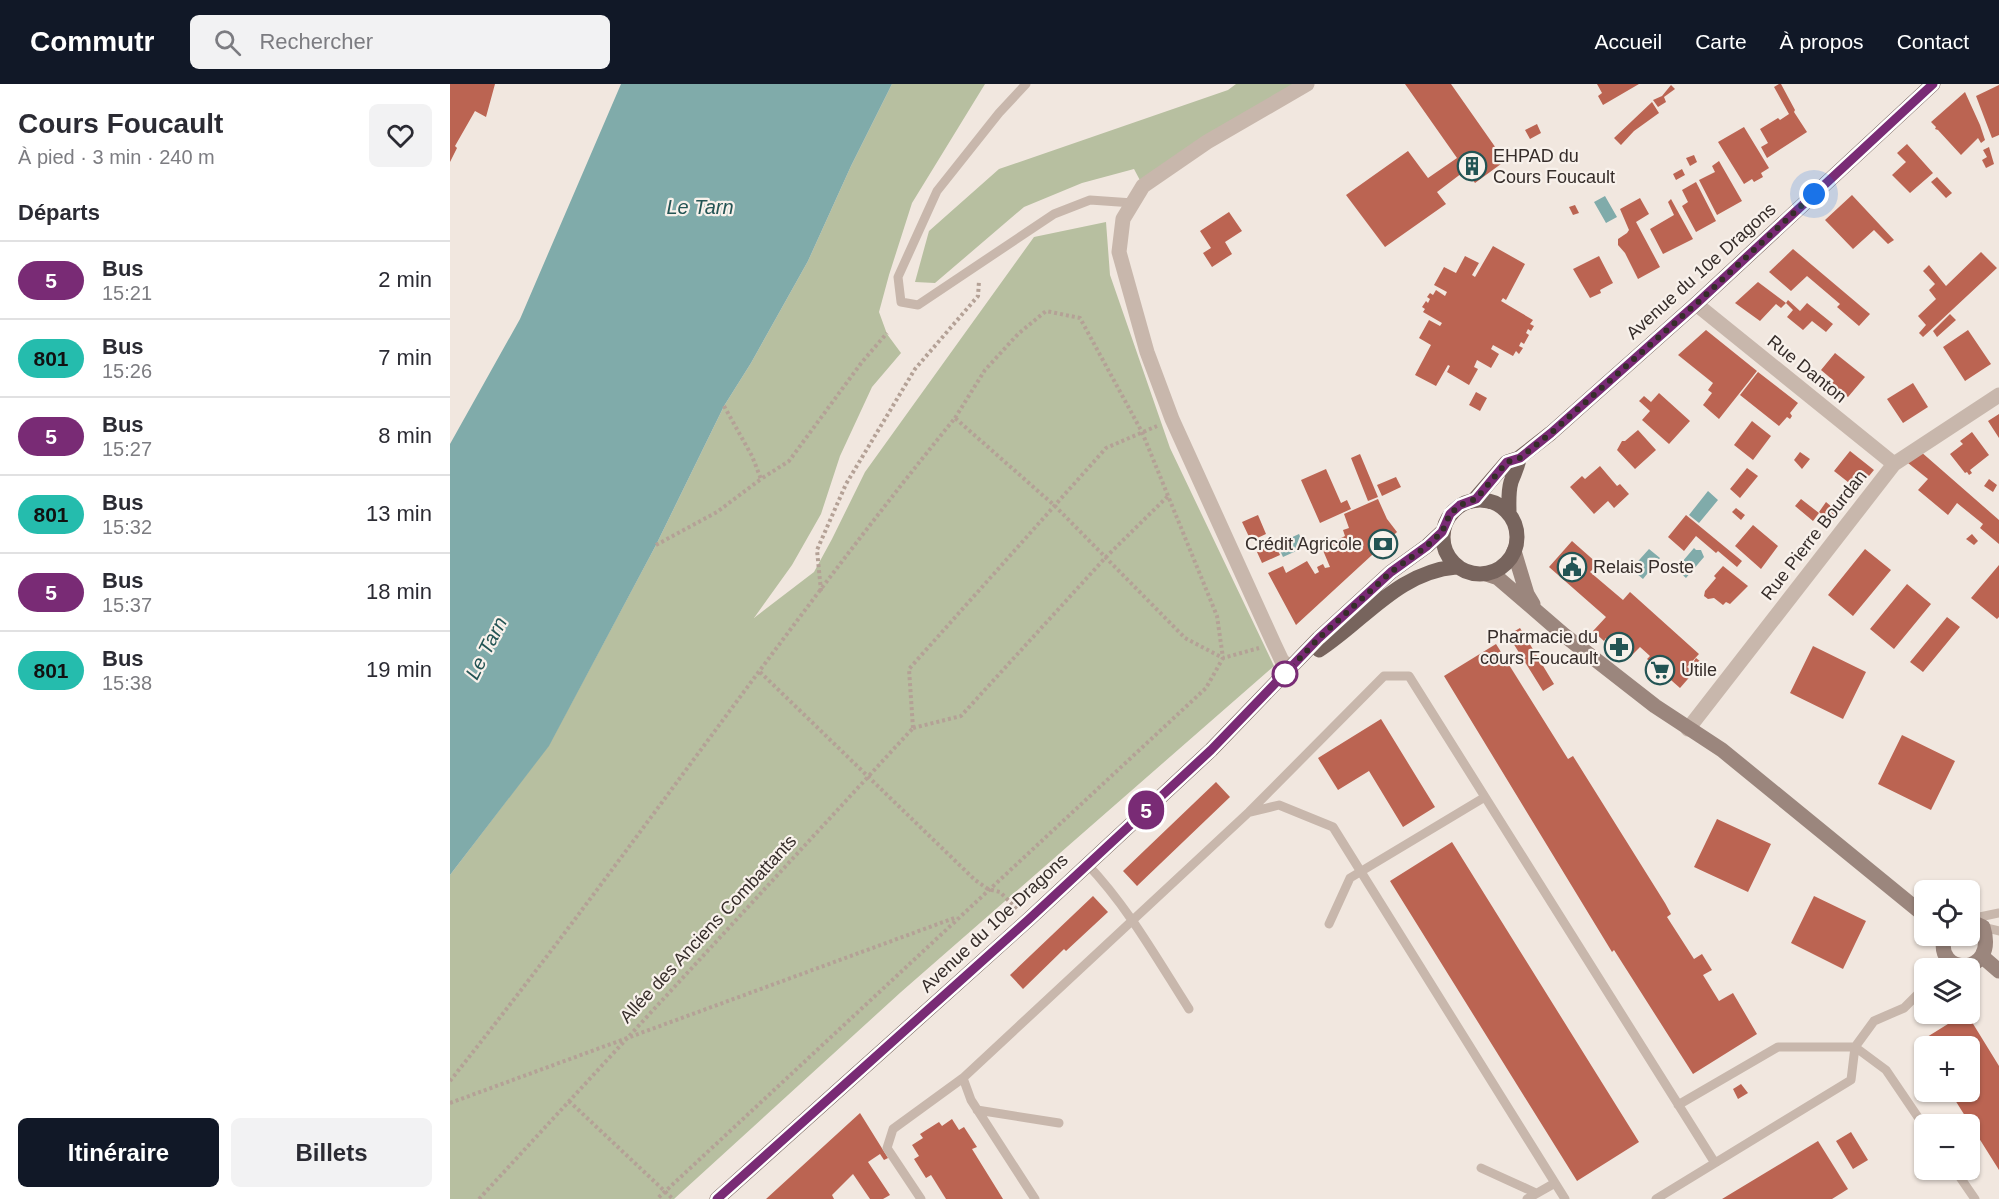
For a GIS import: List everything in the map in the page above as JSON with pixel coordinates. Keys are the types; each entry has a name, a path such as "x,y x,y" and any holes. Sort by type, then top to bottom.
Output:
{"main road":[{"name":"Avenue du 10e Dragons","path":"1476,499 1507,462 1520,458 1551,433 1696,304 1933,84"},
{"path":"1509,513 1495,502 1476,499 1460,505 1450,514 1442,532 1444,549 1456,567 1470,573 1486,574 1505,565 1514,552 1517,544 1517,531 1509,513 1508,497 1520,458"},
{"name":"Avenue du 10e Dragons","path":"717,1199 1028,920 1211,750 1319,638 1391,572 1442,532"},
{"name":"Avenue du 10e Dragons","path":"1291,668 1326,645 1401,585 1423,574 1456,567"}],"street":[{"path":"1291,668 1282,661 1172,419 1147,352 1119,252 1123,219 1143,186 1207,142 1307,84"},
{"name":"Rue Danton","path":"1696,304 1894,465"},
{"name":"Rue Pierre Bourdan","path":"1688,729 1894,465 1999,395"},
{"path":"1514,552 1527,594 1538,611"},
{"path":"1486,574 1498,578 1655,706 1722,750 1914,907"},
{"path":"1980,930 1988,939 1988,949 1980,961"},
{"path":"1984,958 1999,971"}],"lane":[{"path":"1026,84 999,113 937,191 898,277 901,302 918,305 1054,214 1090,200 1133,203"},
{"path":"921,1199 888,1148 894,1129 963,1078 1250,812 1384,676 1409,676 1715,1163"},
{"path":"1329,924 1350,878 1485,797"},
{"path":"1250,812 1279,806 1334,826 1565,1199"},
{"path":"1087,864 1107,885 1133,920 1189,1009"},
{"path":"1980,921 1999,913"},
{"path":"1980,925 1999,931"},
{"path":"1656,1199 1851,1080 1855,1047 1874,1021 1904,1008 1914,998"},
{"path":"1678,1105 1778,1047 1855,1047 1886,1070 1916,1114"},
{"path":"963,1078 971,1100 1035,1199"},
{"path":"977,1110 1059,1123"},
{"path":"1481,1168 1536,1193"},
{"path":"1962,1180 1975,1199"},
{"path":"1527,1199 1555,1183"}],"path":[{"path":"820,592 817,550 846,484 915,369 978,296 979,265"},
{"path":"450,1081 508,1008 820,592 955,418 986,370 1018,334 1046,310 1080,318 1142,432 1217,616 1223,658 1206,688 657,1199"},
{"path":"656,545 717,512 789,461 886,333"},
{"path":"724,406 752,456 761,479"},
{"path":"955,418 1055,506 1185,638 1223,658 1274,644"},
{"path":"1168,496 1106,557 962,716 913,728 909,669 1106,448 1172,419"},
{"path":"760,672 975,880 988,889 1000,892 1028,920"},
{"name":"Allée des Anciens Combattants","path":"478,1199 913,728"},
{"path":"450,1103 961,916"},
{"path":"568,1101 666,1190 673,1199"}],"green space":[{"path":"892,84 985,84 912,203 889,275 879,312 887,334 901,353 872,387 840,456 821,514 792,565 754,618 814,572 865,472 1034,237 1106,222 1110,275 1170,448 1274,666 901,992 674,1199 450,1199 450,875 549,745 656,545 724,406 751,363 808,261 851,166"},
{"path":"1236,84 1307,84 1143,186 1134,169 1082,183 1024,207 935,283 915,282 929,231 999,169 1228,90"}],"water":[{"name":"Le Tarn","path":"621,84 892,84 851,166 808,261 751,363 724,406 656,545 549,746 450,875 450,444 520,319"},
{"path":"1605,196 1617,217 1606,223 1594,202"},
{"path":"1708,491 1718,500 1699,523 1689,515"},
{"path":"1299,534 1305,547 1283,557 1277,544"},
{"path":"1694,548 1701,550 1704,557 1686,578 1676,569"},
{"path":"1649,549 1660,558 1643,579 1631,569"}],"building":[{"path":"450,84 495,84 486,117 475,111 455,146 457,148 450,162"},
{"name":"EHPAD du Cours Foucault","path":"1405,84 1451,84 1505,161 1475,183 1466,170 1437,192 1446,204 1385,247 1346,195 1408,151 1428,178 1457,158"},
{"path":"1597,84 1639,84 1603,105 1598,96 1602,93"},
{"path":"1779,84 1807,132 1767,158 1761,147 1768,143 1760,129 1789,114 1774,87"},
{"path":"1671,85 1675,89 1664,97 1666,102 1658,107 1653,100 1662,96"},
{"path":"1999,85 1999,135 1992,138 1976,96"},
{"path":"1965,92 1985,140 1981,143 1978,138 1961,155 1931,122"},
{"path":"1652,102 1659,113 1634,131 1621,145 1614,138"},
{"path":"1537,124 1541,133 1530,139 1525,130"},
{"path":"1744,127 1769,168 1761,173 1763,177 1754,182 1752,179 1744,184 1718,142"},
{"path":"1907,144 1933,173 1910,193 1892,175 1906,162 1897,153"},
{"path":"1989,147 1994,164 1986,168 1982,160 1987,157 1983,150"},
{"path":"1694,155 1697,162 1690,166 1686,158"},
{"path":"1719,161 1742,201 1717,215 1699,180 1715,172 1712,166"},
{"path":"1682,169 1685,175 1676,180 1673,174"},
{"path":"1937,177 1952,193 1946,198 1931,182"},
{"path":"1696,182 1716,221 1696,232 1682,206 1688,202 1682,190"},
{"path":"1852,195 1894,240 1888,244 1874,230 1853,249 1825,220"},
{"path":"1640,198 1649,214 1636,222 1660,267 1638,279 1625,253 1618,245 1618,239 1629,230 1620,209"},
{"path":"1671,199 1693,239 1663,254 1650,229 1674,215 1668,202"},
{"path":"1575,205 1579,213 1573,215 1569,207"},
{"path":"1229,212 1242,231 1225,242 1232,254 1212,267 1203,253 1211,248 1200,231"},
{"path":"1493,246 1525,264 1506,300 1503,298 1501,301 1533,320 1530,324 1534,326 1531,331 1528,329 1526,333 1529,335 1524,344 1521,342 1519,346 1523,348 1519,354 1516,351 1513,356 1493,345 1491,349 1499,354 1491,368 1477,360 1474,367 1478,369 1469,385 1447,372 1450,366 1448,365 1436,386 1415,375 1431,345 1419,338 1429,320 1440,326 1442,323 1423,312 1425,309 1422,307 1426,301 1428,303 1430,299 1427,297 1430,293 1433,295 1436,290 1445,296 1447,292 1434,285 1444,267 1456,273 1465,256 1479,263 1472,275 1475,277"},
{"path":"1793,249 1870,314 1859,326 1837,307 1840,304 1807,276 1791,291 1769,272"},
{"path":"1981,252 1997,268 1923,337 1919,333 1926,325 1918,316 1936,299 1929,290 1935,284 1923,271 1929,265 1946,286"},
{"path":"1599,256 1613,283 1600,290 1601,293 1590,298 1573,269"},
{"path":"1758,282 1786,303 1781,308 1776,304 1760,321 1735,303"},
{"path":"1788,300 1800,311 1807,303 1833,324 1826,332 1812,321 1803,330 1787,317 1793,310 1786,303"},
{"path":"1950,314 1956,320 1937,337 1933,331"},
{"path":"1706,330 1757,371 1719,419 1703,405 1712,393 1708,390 1713,383 1678,355"},
{"path":"1968,330 1991,364 1965,381 1943,347"},
{"path":"1835,353 1865,377 1848,397 1831,384 1834,381 1821,370"},
{"path":"1758,372 1798,403 1790,413 1792,416 1790,419 1787,417 1779,426 1740,395"},
{"path":"1913,383 1928,407 1903,423 1887,399"},
{"path":"1476,392 1487,398 1480,411 1469,405"},
{"path":"1659,393 1690,421 1669,444 1642,420 1650,411 1639,401 1644,396 1651,402"},
{"path":"1999,414 1999,438 1988,421"},
{"path":"1752,421 1771,436 1753,460 1734,445"},
{"path":"1638,430 1656,450 1635,469 1617,450 1622,441"},
{"path":"1972,432 1989,455 1970,470 1972,473 1969,475 1950,454 1963,444 1960,441"},
{"path":"1850,451 1874,470 1854,494 1850,491 1853,486 1834,471"},
{"path":"1920,451 1999,520 1999,544 1980,528 1983,524 1957,503 1948,515 1918,490 1928,479 1908,463"},
{"path":"1800,452 1810,459 1802,469 1794,460"},
{"path":"1360,454 1378,497 1368,501 1351,458"},
{"path":"1600,466 1617,486 1620,484 1629,494 1614,508 1608,501 1594,514 1570,487 1582,476 1585,479"},
{"path":"1747,468 1758,476 1740,498 1730,489"},
{"path":"1326,469 1341,503 1347,500 1351,509 1320,523 1301,480"},
{"path":"1396,477 1401,487 1382,496 1377,485"},
{"path":"1989,479 1997,485 1993,492 1984,486"},
{"path":"1378,499 1387,519 1397,532 1296,625 1268,573 1283,566 1286,573 1307,561 1315,574 1319,572 1317,567 1323,564 1325,568 1330,567 1322,548 1345,536 1343,530 1349,528 1344,514"},
{"path":"1801,499 1819,513 1813,521 1795,506"},
{"path":"1826,502 1839,513 1832,522 1819,512"},
{"path":"1736,508 1745,515 1741,520 1732,512"},
{"path":"1258,515 1266,534 1251,541 1242,522"},
{"path":"1686,515 1742,561 1737,567 1696,536 1684,551 1668,537"},
{"path":"1753,525 1778,546 1761,569 1735,546"},
{"path":"1972,534 1978,541 1974,545 1966,539"},
{"path":"1572,541 1598,564 1590,572 1623,600 1630,592 1699,654 1687,667 1694,672 1680,688 1647,659 1650,656 1640,647 1629,658 1606,638 1604,641 1593,631 1606,617 1549,567"},
{"path":"1275,544 1280,555 1262,563 1257,552"},
{"path":"1865,549 1891,570 1853,616 1828,595"},
{"path":"1999,565 1999,617 1997,619 1971,598"},
{"path":"1723,566 1748,586 1730,604 1726,602 1723,605 1714,598 1708,599 1704,596 1705,591 1716,578 1714,576"},
{"path":"1907,584 1931,604 1894,649 1870,629"},
{"path":"1947,617 1960,627 1923,672 1910,662"},
{"path":"1520,628 1554,684 1543,691 1508,635"},
{"path":"1496,644 1568,759 1573,756 1665,903 1671,914 1667,917 1694,959 1702,954 1712,970 1703,975 1719,1001 1733,993 1757,1034 1693,1074 1614,950 1612,952 1444,676"},
{"path":"1813,646 1866,672 1843,719 1790,693"},
{"path":"1696,658 1701,662 1694,671 1690,667"},
{"path":"1381,719 1435,807 1403,827 1369,771 1338,790 1318,758"},
{"path":"1902,735 1955,761 1931,810 1878,784"},
{"path":"1216,782 1230,797 1137,886 1123,871"},
{"path":"1717,819 1771,844 1748,892 1694,867"},
{"path":"1452,842 1639,1142 1577,1181 1390,881"},
{"path":"1093,896 1108,912 1066,951 1064,949 1023,989 1010,975"},
{"path":"1814,896 1866,921 1843,969 1791,943"},
{"path":"1948,1024 1973,1024 1999,1066 1999,1170 1980,1140 1980,1114 1964,1114 1956,1102 1980,1102 1980,1036 1929,1036"},
{"path":"1741,1084 1748,1093 1738,1099 1733,1089"},
{"path":"860,1113 888,1158 884,1160 880,1154 868,1162 890,1195 883,1199 870,1199 853,1174 832,1195 834,1199 766,1199"},
{"path":"952,1119 959,1130 964,1127 977,1147 972,1149 1003,1199 946,1199 931,1175 926,1178 914,1159 919,1156 912,1145 923,1138 920,1134 939,1122 942,1126"},
{"path":"1851,1132 1868,1160 1853,1169 1836,1141"},
{"path":"1818,1141 1848,1189 1832,1199 1722,1199"}],"bus line":[{"name":"5","path":"717,1199 1028,920 1211,750 1319,638 1391,572 1442,532 1450,514 1460,505 1476,499 1507,462 1520,458 1551,433 1696,304 1933,84"}],"place":[{"name":"EHPAD du Cours Foucault","path":"1472,166"},
{"name":"Crédit Agricole","path":"1383,544"},
{"name":"Relais Poste","path":"1572,567"},
{"name":"Pharmacie du cours Foucault","path":"1619,647"},
{"name":"Utile","path":"1660,670"}],"route":[{"path":"1285,674 1319,638 1391,572 1442,532 1450,514 1460,505 1476,499 1507,462 1520,458 1551,433 1696,304 1814,194"}]}
